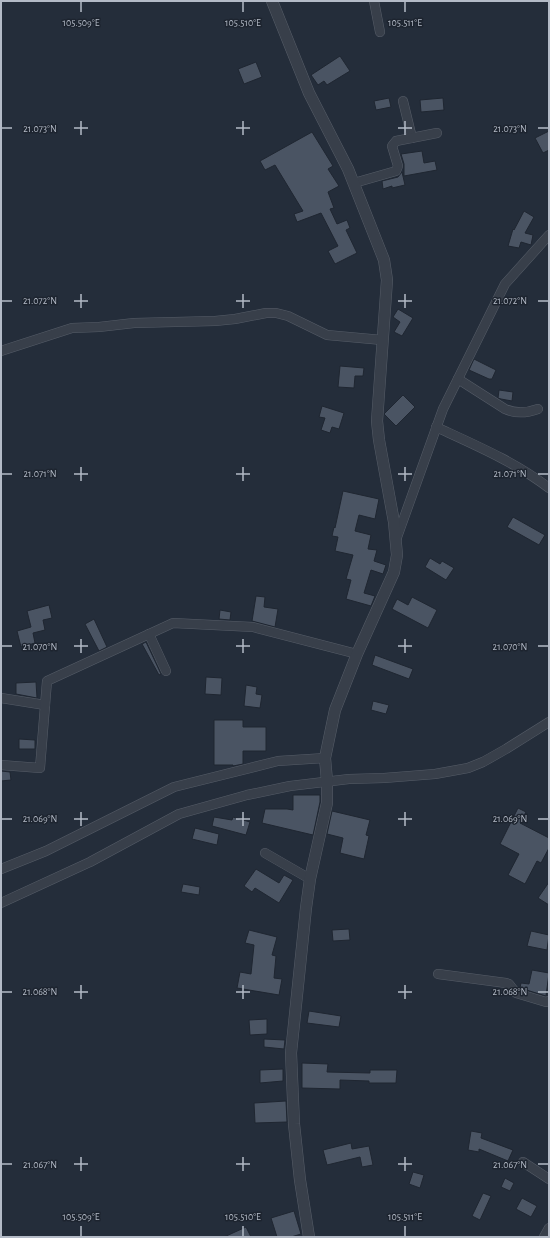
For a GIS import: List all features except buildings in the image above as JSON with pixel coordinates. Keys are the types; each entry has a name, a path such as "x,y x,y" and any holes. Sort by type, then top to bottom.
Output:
{"street":[{"path":"272,1 309,93 348,169 384,260 387,280 377,421 394,522 397,555 394,572 357,654 335,710 325,761 327,803 310,879 291,1053 295,1138 309,1237"},
{"path":"374,1 380,32"},
{"path":"403,101 412,138"},
{"path":"354,183 396,171 398,166 392,146 396,141 437,134"},
{"path":"396,540 443,409 505,284 549,235"},
{"path":"1,351 72,328 134,323 215,321 266,313 276,313 288,316 327,335 382,340"},
{"path":"458,379 512,412 530,412 538,410"},
{"path":"436,427 490,452 549,488"},
{"path":"1,765 40,768 47,681 173,623 253,627 357,654"},
{"path":"149,634 166,671"},
{"path":"1,698 45,705"},
{"path":"1,903 90,862 179,814 247,795 327,779 454,772 483,762 549,722"},
{"path":"1,869 46,851 174,787 278,761 325,761"},
{"path":"265,853 310,879"},
{"path":"438,974 506,983 510,984 516,993 546,1002 549,1001"},
{"path":"523,1162 549,1179"},
{"path":"544,1237 549,1228"}]}
